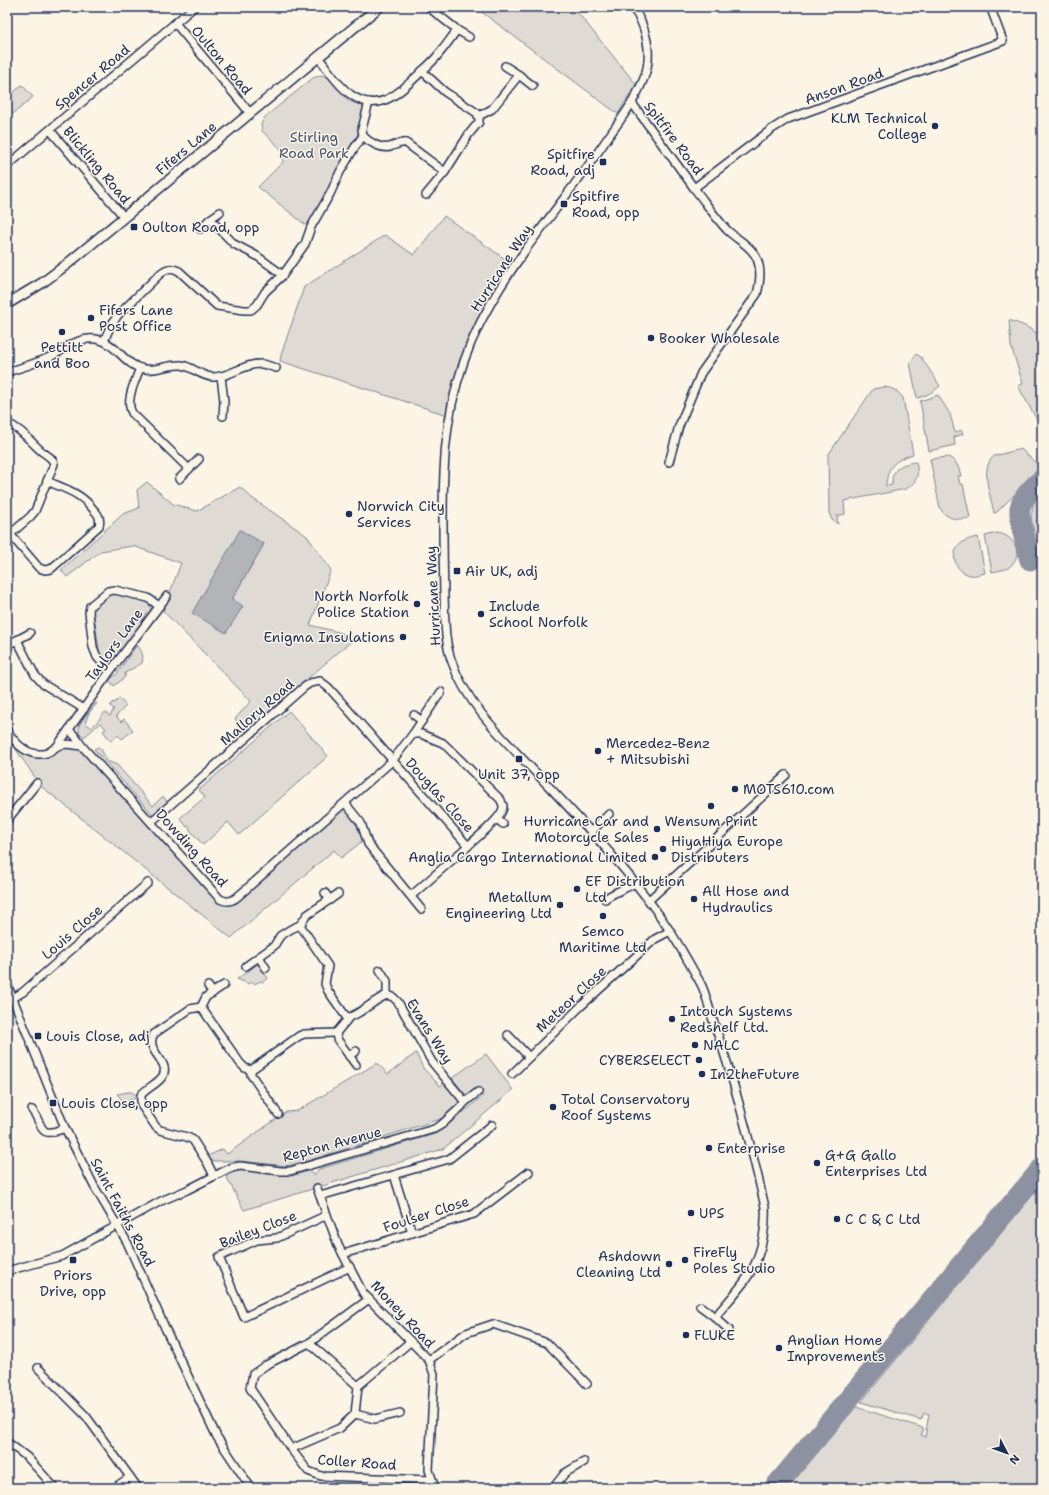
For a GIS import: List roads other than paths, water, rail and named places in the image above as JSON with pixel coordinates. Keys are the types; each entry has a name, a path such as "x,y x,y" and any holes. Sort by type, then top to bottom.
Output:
{"street":[{"name":"Spencer Road","path":"7,166 194,7"},
{"name":"Fifers Lane","path":"7,304 57,272 379,7"},
{"path":"428,7 457,30 469,36"},
{"name":"Hurricane Way","path":"632,7 639,16 647,44 649,57 645,77 632,103 594,159 522,256 490,304 474,336 461,369 452,400 444,469 446,642 452,662 467,693 494,728 591,832 649,900 670,931 702,988 725,1056 765,1207 765,1221 761,1248 757,1260 746,1278 715,1317"},
{"name":"Anson Road","path":"694,188 772,129 788,119 1002,41 991,9"},
{"name":"Oulton Road","path":"175,23 250,113"},
{"path":"318,58 344,89 351,95 369,102 388,99 395,96 422,71 438,55 457,30"},
{"path":"505,66 533,86"},
{"path":"422,71 440,88 477,113 479,116 479,122 469,134 445,172 426,195"},
{"path":"479,116 492,109 519,75"},
{"path":"369,102 362,129 363,136 367,140 382,147 388,147 400,142 406,143 445,172"},
{"name":"Spitfire Road","path":"632,103 694,188"},
{"name":"Blickling Road","path":"50,130 124,217"},
{"path":"104,341 110,327 118,315 168,268 179,271 216,306 251,310 257,305 265,292 283,275 305,244 311,227 330,194 340,172 355,146 363,136"},
{"path":"669,462 679,426 701,373 757,294 760,282 760,272 756,255 728,231 694,188"},
{"path":"200,228 220,212"},
{"path":"210,220 234,244 257,256 283,275"},
{"path":"7,372 50,357 78,341 88,339 104,341 112,346 134,366 152,370 173,364 183,365 203,375 212,377 221,376 251,365 262,364 276,368"},
{"path":"140,368 129,401 129,408 132,413 189,469"},
{"path":"221,376 227,400 223,416"},
{"path":"7,423 16,427 26,435 40,450 53,460 54,464 34,511 30,517 8,536 39,568 45,570 51,568 99,526 99,516 86,500 79,495 47,481"},
{"path":"179,479 199,459"},
{"path":"111,670 97,657 94,647 89,612 90,606 108,591 115,590 148,598 159,606"},
{"name":"Taylors Lane","path":"58,746 111,670 167,596"},
{"path":"7,645 30,633"},
{"path":"17,640 35,674 43,684 84,709"},
{"name":"Mallory Road","path":"151,822 310,683 320,682 329,688 392,761"},
{"name":"Dowding Road","path":"69,730 220,899 225,902 236,898 286,856 392,761 413,734 441,692"},
{"path":"414,715 422,721"},
{"path":"7,730 17,743 29,752 46,753 54,750 58,746 70,744 82,746"},
{"name":"Douglas Close","path":"411,896 497,819 503,806 500,800 443,743 422,734 413,734"},
{"name":"Douglas Close","path":"392,761 468,846"},
{"path":"649,900 786,775"},
{"path":"7,820 37,783"},
{"path":"345,803 361,823 368,844 421,909"},
{"path":"591,832 609,814"},
{"name":"Douglas Close","path":"497,819 503,824"},
{"name":"Louis Close","path":"13,998 23,992 148,883"},
{"path":"605,899 613,892 626,888 635,883"},
{"path":"325,893 330,900"},
{"path":"246,966 274,946 280,936 300,925 307,915 338,894"},
{"path":"300,925 328,966 325,984 328,991 347,1018"},
{"name":"Meteor Close","path":"512,1074 581,1006 655,939 670,931"},
{"path":"259,957 266,968"},
{"name":"Evans Way","path":"380,970 387,981 387,995"},
{"name":"Saint Faiths Road","path":"7,984 65,1128 94,1186 128,1242 166,1330 217,1437 251,1488"},
{"path":"201,1007 206,997 224,985"},
{"path":"208,986 213,993"},
{"name":"Evans Way","path":"336,1033 347,1018 354,1016 381,997 387,995 393,997 398,1002 432,1062 465,1102"},
{"path":"201,1007 240,1063 245,1068 251,1070"},
{"path":"201,1007 190,1009 154,1034 151,1039 151,1044 164,1066 165,1072 159,1080 144,1090 141,1095 140,1105 156,1127 160,1130 193,1140 214,1176"},
{"path":"251,1070 304,1034 336,1033 337,1039 356,1065"},
{"path":"508,1035 529,1057"},
{"path":"349,1056 356,1051"},
{"path":"251,1070 251,1075 278,1114"},
{"name":"Repton Avenue","path":"7,1271 62,1256 160,1201 187,1190 230,1168 240,1166 290,1171 434,1129 441,1125 478,1092"},
{"path":"267,1097 273,1093"},
{"path":"32,1110 43,1130 54,1132 65,1128"},
{"path":"320,1196 449,1159 492,1125"},
{"name":"Foulser Close","path":"343,1254 474,1214 529,1172"},
{"path":"394,1175 412,1233"},
{"name":"Money Road","path":"317,1188 343,1254 363,1293 429,1360 434,1374 429,1470 435,1488"},
{"name":"Bailey Close","path":"327,1215 276,1238 257,1240 219,1257 237,1303 244,1317 350,1267"},
{"name":"Coller Road","path":"369,1299 309,1343 266,1365 253,1374 250,1388 291,1449 308,1471 321,1476 432,1480"},
{"path":"700,1306 730,1330"},
{"path":"429,1360 466,1333 493,1324 547,1344 587,1384"},
{"path":"400,1413 375,1419 355,1414 358,1386 410,1342"},
{"path":"309,1343 358,1386"},
{"path":"38,1368 86,1416 138,1488"},
{"name":"Coller Road","path":"291,1449 340,1428 355,1414"},
{"path":"7,1442 27,1457 54,1488"},
{"path":"553,1488 565,1473 584,1462"},
{"path":"114,1488 130,1477"}],"place":[{"name":"KLM Technical College","path":"935,126"},
{"name":"Spitfire Road, adj","path":"603,162"},
{"name":"Spitfire Road, opp","path":"564,204"},
{"name":"Oulton Road, opp","path":"134,227"},
{"name":"Fifers Lane Post Office","path":"91,318"},
{"name":"Pettitt and Boo","path":"62,332"},
{"name":"Booker Wholesale","path":"651,338"},
{"name":"Norwich City Services","path":"349,514"},
{"name":"Air UK, adj","path":"457,571"},
{"name":"North Norfolk Police Station","path":"417,604"},
{"name":"Include School Norfolk","path":"481,614"},
{"name":"Enigma Insulations","path":"403,637"},
{"name":"Mercedez-Benz + Mitsubishi","path":"598,751"},
{"name":"Unit 37, opp","path":"519,759"},
{"name":"MOTS610.com","path":"735,789"},
{"name":"Wensum Print","path":"711,806"},
{"name":"Hurricane Car and Motorcycle Sales","path":"657,829"},
{"name":"HiyaHiya Europe Distributers","path":"663,849"},
{"name":"Anglia Cargo International Limited","path":"655,857"},
{"name":"EF Distribution Ltd","path":"577,889"},
{"name":"All Hose and Hydraulics","path":"694,899"},
{"name":"Metallum Engineering Ltd","path":"560,905"},
{"name":"Semco Maritime Ltd","path":"603,916"},
{"name":"Intouch Systems Redshelf Ltd.","path":"672,1019"},
{"name":"Louis Close, adj","path":"38,1036"},
{"name":"NALC","path":"695,1045"},
{"name":"CYBERSELECT","path":"699,1060"},
{"name":"In2theFuture","path":"702,1074"},
{"name":"Louis Close, opp","path":"53,1103"},
{"name":"Total Conservatory Roof Systems","path":"553,1107"},
{"name":"Enterprise","path":"709,1148"},
{"name":"G+G Gallo Enterprises Ltd","path":"817,1163"},
{"name":"UPS","path":"691,1213"},
{"name":"C C & C Ltd","path":"837,1219"},
{"name":"Priors Drive, opp","path":"73,1260"},
{"name":"FireFly Poles Studio","path":"685,1260"},
{"name":"Ashdown Cleaning Ltd","path":"669,1264"},
{"name":"FLUKE","path":"686,1335"},
{"name":"Anglian Home Improvements","path":"779,1348"}],"park label":[{"name":"Stirling Road Park","path":"314,146"}]}
